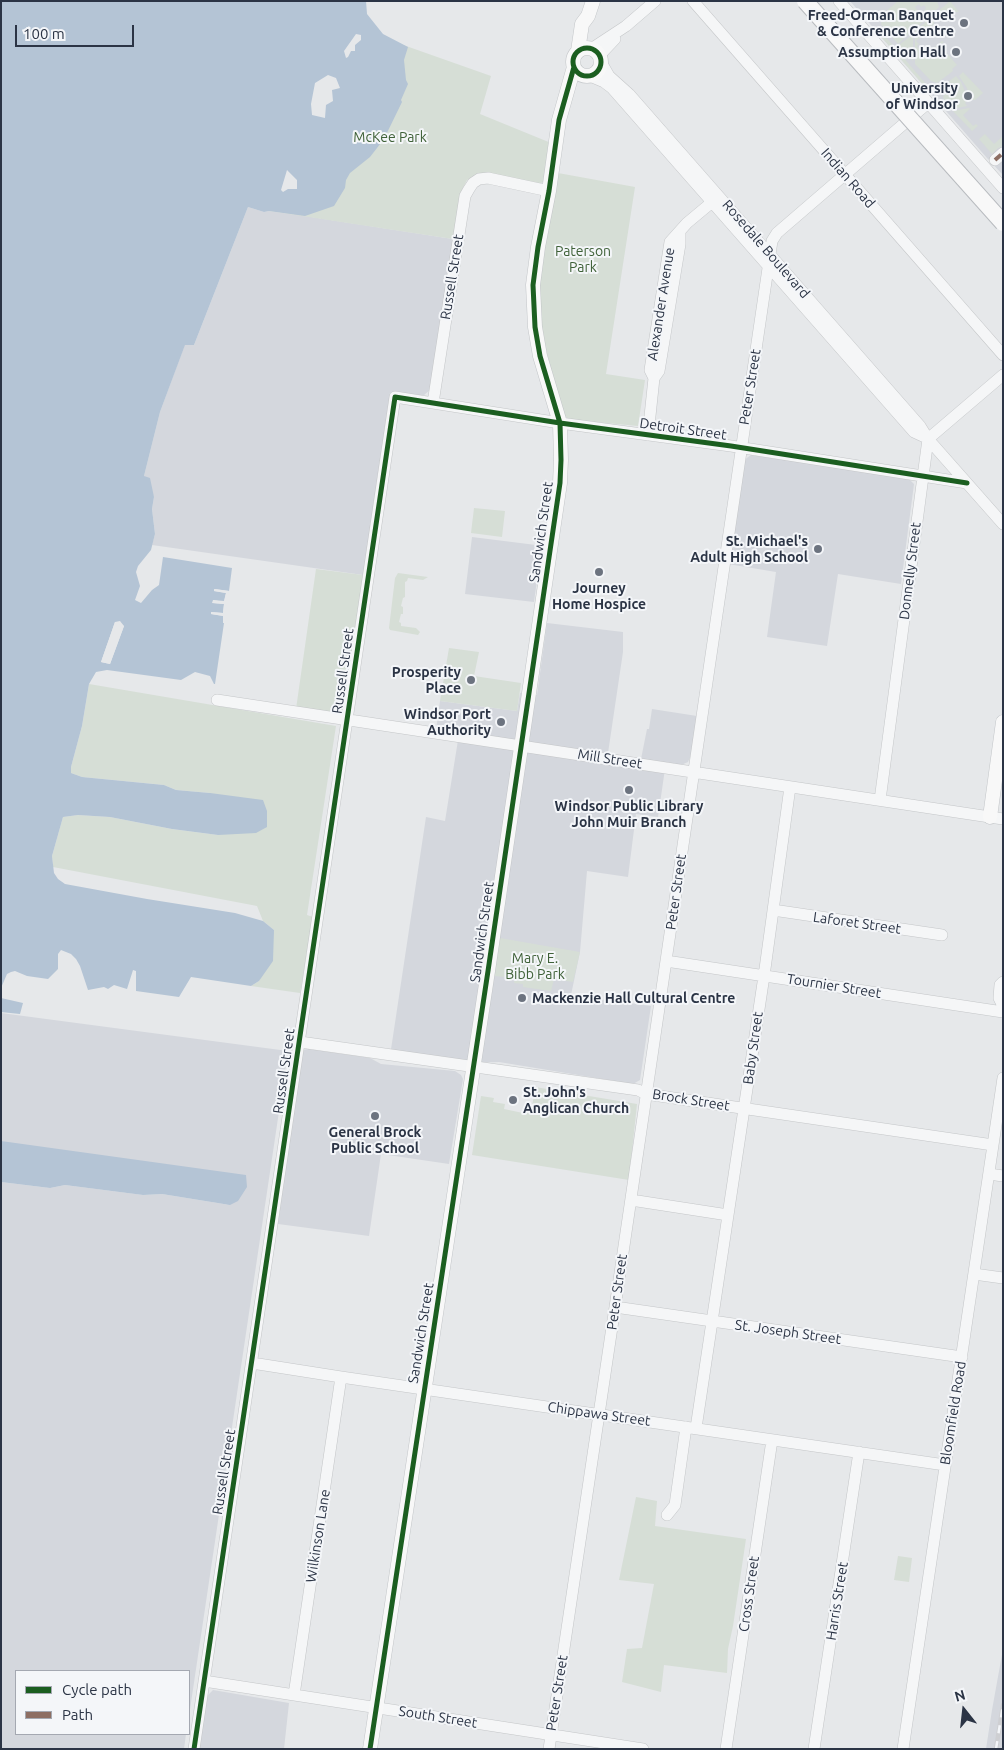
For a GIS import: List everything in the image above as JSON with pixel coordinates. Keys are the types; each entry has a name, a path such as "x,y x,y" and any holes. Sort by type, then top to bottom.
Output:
{"highway":[{"path":"805,1 1003,223"}],"main road":[{"path":"559,120 575,90 598,71 587,35 588,16 593,1"},
{"path":"559,120 574,67 573,59 592,54"},
{"path":"574,67 580,75 590,76"},
{"name":"Sandwich Street","path":"370,1749 560,484 560,423 540,356 534,327 533,305 533,285 538,247 549,191 559,120"},
{"path":"996,818 1003,722"}],"street":[{"path":"592,54 623,32 626,26 655,1"},
{"name":"Indian Road","path":"693,1 1003,356"},
{"path":"839,1 1003,188"},
{"name":"Rosedale Boulevard","path":"592,54 609,76 629,94 914,432 928,439 1003,524"},
{"name":"Rosedale Boulevard","path":"590,76 612,88 716,199"},
{"name":"Peter Street","path":"549,1749 772,241 777,233 928,103"},
{"name":"Russell Street","path":"433,403 465,196 473,183 480,179 488,178 549,191"},
{"name":"Alexander Avenue","path":"648,435 654,378 650,370 670,242 686,223 716,199"},
{"path":"928,439 1003,374"},
{"name":"Russell Street","path":"194,1749 394,397"},
{"name":"Detroit Street","path":"394,397 968,483"},
{"name":"Donnelly Street","path":"880,800 928,439"},
{"name":"Mill Street","path":"217,700 996,818"},
{"name":"Baby Street","path":"667,1516 674,1505 712,1321 764,976 790,787"},
{"name":"Laforet Street","path":"773,910 942,935"},
{"name":"Tournier Street","path":"666,961 1003,1012"},
{"path":"1003,982 1000,985 999,998 1003,1006"},
{"name":"Brock Street","path":"300,1042 472,1068 638,1090 646,1094 993,1145"},
{"name":"Bloomfield Road","path":"903,1749 1003,1078"},
{"path":"989,1174 1003,1176"},
{"path":"631,1200 728,1215"},
{"path":"974,1274 1003,1278"},
{"name":"St. Joseph Street","path":"615,1307 962,1357"},
{"name":"Chippawa Street","path":"252,1363 341,1378 424,1388 945,1465"},
{"name":"Wilkinson Lane","path":"294,1695 341,1378"},
{"name":"Cross Street","path":"726,1749 772,1440"},
{"name":"Harris Street","path":"814,1749 859,1452"},
{"name":"South Street","path":"204,1681 643,1749"}],"shaded area":[{"name":"University of Windsor","path":"850,1 1003,1 1003,175 987,158"},
{"path":"248,207 264,212 305,216 453,239 430,390 424,395 416,396 390,393 363,575 152,545 155,534 152,509 154,497 144,476 160,412 185,344 194,345"},
{"name":"St. Michael's Adult High School","path":"751,455 908,478 914,484 901,584 838,574 827,646 767,637 776,572 728,564 744,460"},
{"path":"472,537 544,546 542,560 539,565 534,602 465,594"},
{"path":"547,623 623,632 623,652 608,753 641,759 652,709 697,716 691,755 688,762 681,765 666,762 658,817 636,814 628,877 587,871 580,952 571,995 651,1006 640,1080 633,1084 499,1062 459,1063 390,1056 426,817 445,821 459,734 436,730 440,701 517,711 520,693 537,695"},
{"path":"1,1013 288,1051 190,1709 190,1670 15,1670 15,1735 186,1735 184,1749 1,1749 1,1182 50,1188 65,1185 143,1195 162,1194 230,1205 1,1141"},
{"name":"General Brock Public School","path":"309,1049 370,1058 381,1064 455,1071 463,1079 449,1164 381,1154 369,1236 278,1224 301,1050"},
{"path":"1003,1649 1003,1749 986,1749 992,1710"},
{"path":"213,1690 289,1703 284,1749 199,1749 207,1696"}],"green space":[{"path":"898,1 937,1 939,7 929,17 924,11 926,8 924,5 921,7 919,4 915,7 918,11 915,13 917,16 920,13 926,19 898,44 881,24 884,13"},
{"path":"950,1 959,12 947,14 941,19 937,18 934,24 916,41 919,44 917,46 922,52 925,51 927,54 942,41 944,42 941,44 943,49 957,65 952,69 953,71 937,83 931,81 915,64 915,31"},
{"path":"878,28 927,85 925,87 876,31"},
{"name":"McKee Park","path":"358,29 491,76 480,114 551,143 543,182 539,184 474,177 467,180 462,190 453,239 269,211"},
{"path":"913,34 913,61 899,45"},
{"path":"963,72 983,93 975,100 970,100 967,88 959,76"},
{"path":"956,76 961,82 968,100 965,103 967,106 952,109 943,98 944,94 941,87"},
{"path":"969,108 963,115 973,126 976,124 978,126 972,131 953,111"},
{"path":"985,134 994,144 1003,136 1003,146 992,154 979,139"},
{"name":"Paterson Park","path":"558,173 635,187 606,374 645,380 638,426 574,420 567,418 563,414 541,331 539,284"},
{"path":"474,508 505,511 502,537 471,533"},
{"path":"316,569 363,575 343,709 336,715 296,709"},
{"path":"398,573 428,577 423,580 408,578 405,582 405,597 401,606 403,607 403,614 401,614 399,622 401,626 416,628 420,632 418,635 390,630 389,628 395,578"},
{"name":"Prosperity Place","path":"449,648 479,652 474,676 521,683 517,711 440,701"},
{"path":"89,684 336,726 307,915 313,917 300,993 251,986 259,981 274,930 263,921 257,906 53,867 52,856 63,817 78,815 110,817 172,829 218,835 210,793 176,790 164,785 82,777 71,773"},
{"name":"Mary E. Bibb Park","path":"500,938 580,952 573,982 554,979 551,991 523,987 523,984 514,983 515,978 495,976 493,968"},
{"path":"529,1086 637,1104 629,1180 472,1155 481,1096 494,1098 493,1102 505,1104 504,1109 523,1113 526,1106 532,1106 534,1095 528,1094"},
{"path":"636,1497 657,1501 655,1526 746,1539 728,1649 727,1673 664,1665 661,1692 622,1682 627,1649 642,1648 654,1584 619,1580"},
{"path":"898,1556 912,1558 909,1582 894,1580"}],"water":[{"path":"1,1 366,1 367,14 383,34 408,47 404,60 408,84 401,100 402,102 384,139 370,157 350,173 346,180 345,188 334,206 305,216 264,212 248,207 194,345 185,345 160,412 144,476 150,478 154,497 152,509 155,534 151,550 138,566 136,572 140,586 135,600 141,603 159,585 163,557 232,568 229,591 215,589 214,591 226,593 224,602 213,600 213,603 224,604 223,613 211,612 211,614 224,616 215,684 210,676 195,672 181,680 107,670 96,672 89,684 82,726 71,767 71,773 82,777 164,785 176,790 263,800 267,811 267,827 256,833 218,835 172,829 110,817 78,815 63,817 52,856 54,873 65,884 235,913 263,921 274,930 273,961 259,981 251,986 191,977 179,997 136,991 136,971 133,970 127,989 114,985 108,989 104,987 88,990 76,959 71,954 61,950 58,954 58,969 48,979 27,976 15,971 7,974 1,988","holes":["115,622 124,626 110,664 101,662"]},
{"path":"1,998 23,1003 20,1014 1,1012"},
{"path":"1,1141 246,1175 247,1187 238,1201 230,1205 162,1194 143,1195 65,1185 50,1188 1,1182"}],"pier":[{"path":"356,34 361,35 361,40 355,45 355,51 351,51 346,58 344,51"},
{"path":"328,75 336,78 340,88 332,90 333,101 326,105 325,118 312,115 311,104 315,83"},
{"path":"287,170 297,180 297,189 288,189 283,192 281,190"},
{"path":"214,589 229,591 224,623 223,616 211,614 211,612 223,613 224,604 212,603 213,600 224,601 226,593 214,591"},
{"path":"120,621 124,626 110,664 101,662 115,622","holes":["117,624 121,627 109,661 104,660"]}],"railway":[{"path":"996,1749 1003,1705"}],"marked path":[{"path":"995,160 1003,153"}],"cycle path":[{"path":"587,48 597,52 601,62 597,72 587,76 577,72 573,62 577,52 587,48"},
{"path":"370,1749 560,483 560,423 540,356 535,327 533,285 559,120 574,67"},
{"path":"194,1749 395,397 560,423 731,446 967,483"}],"place":[{"name":"Freed-Orman Banquet & Conference Centre","path":"964,23"},
{"name":"Assumption Hall","path":"956,52"},
{"name":"University of Windsor","path":"968,96"},
{"name":"St. Michael's Adult High School","path":"818,549"},
{"name":"Journey Home Hospice","path":"599,572"},
{"name":"Prosperity Place","path":"471,680"},
{"name":"Windsor Port Authority","path":"501,722"},
{"name":"Windsor Public Library John Muir Branch","path":"629,790"},
{"name":"Mackenzie Hall Cultural Centre","path":"522,998"},
{"name":"St. John's Anglican Church","path":"513,1100"},
{"name":"General Brock Public School","path":"375,1116"}]}
